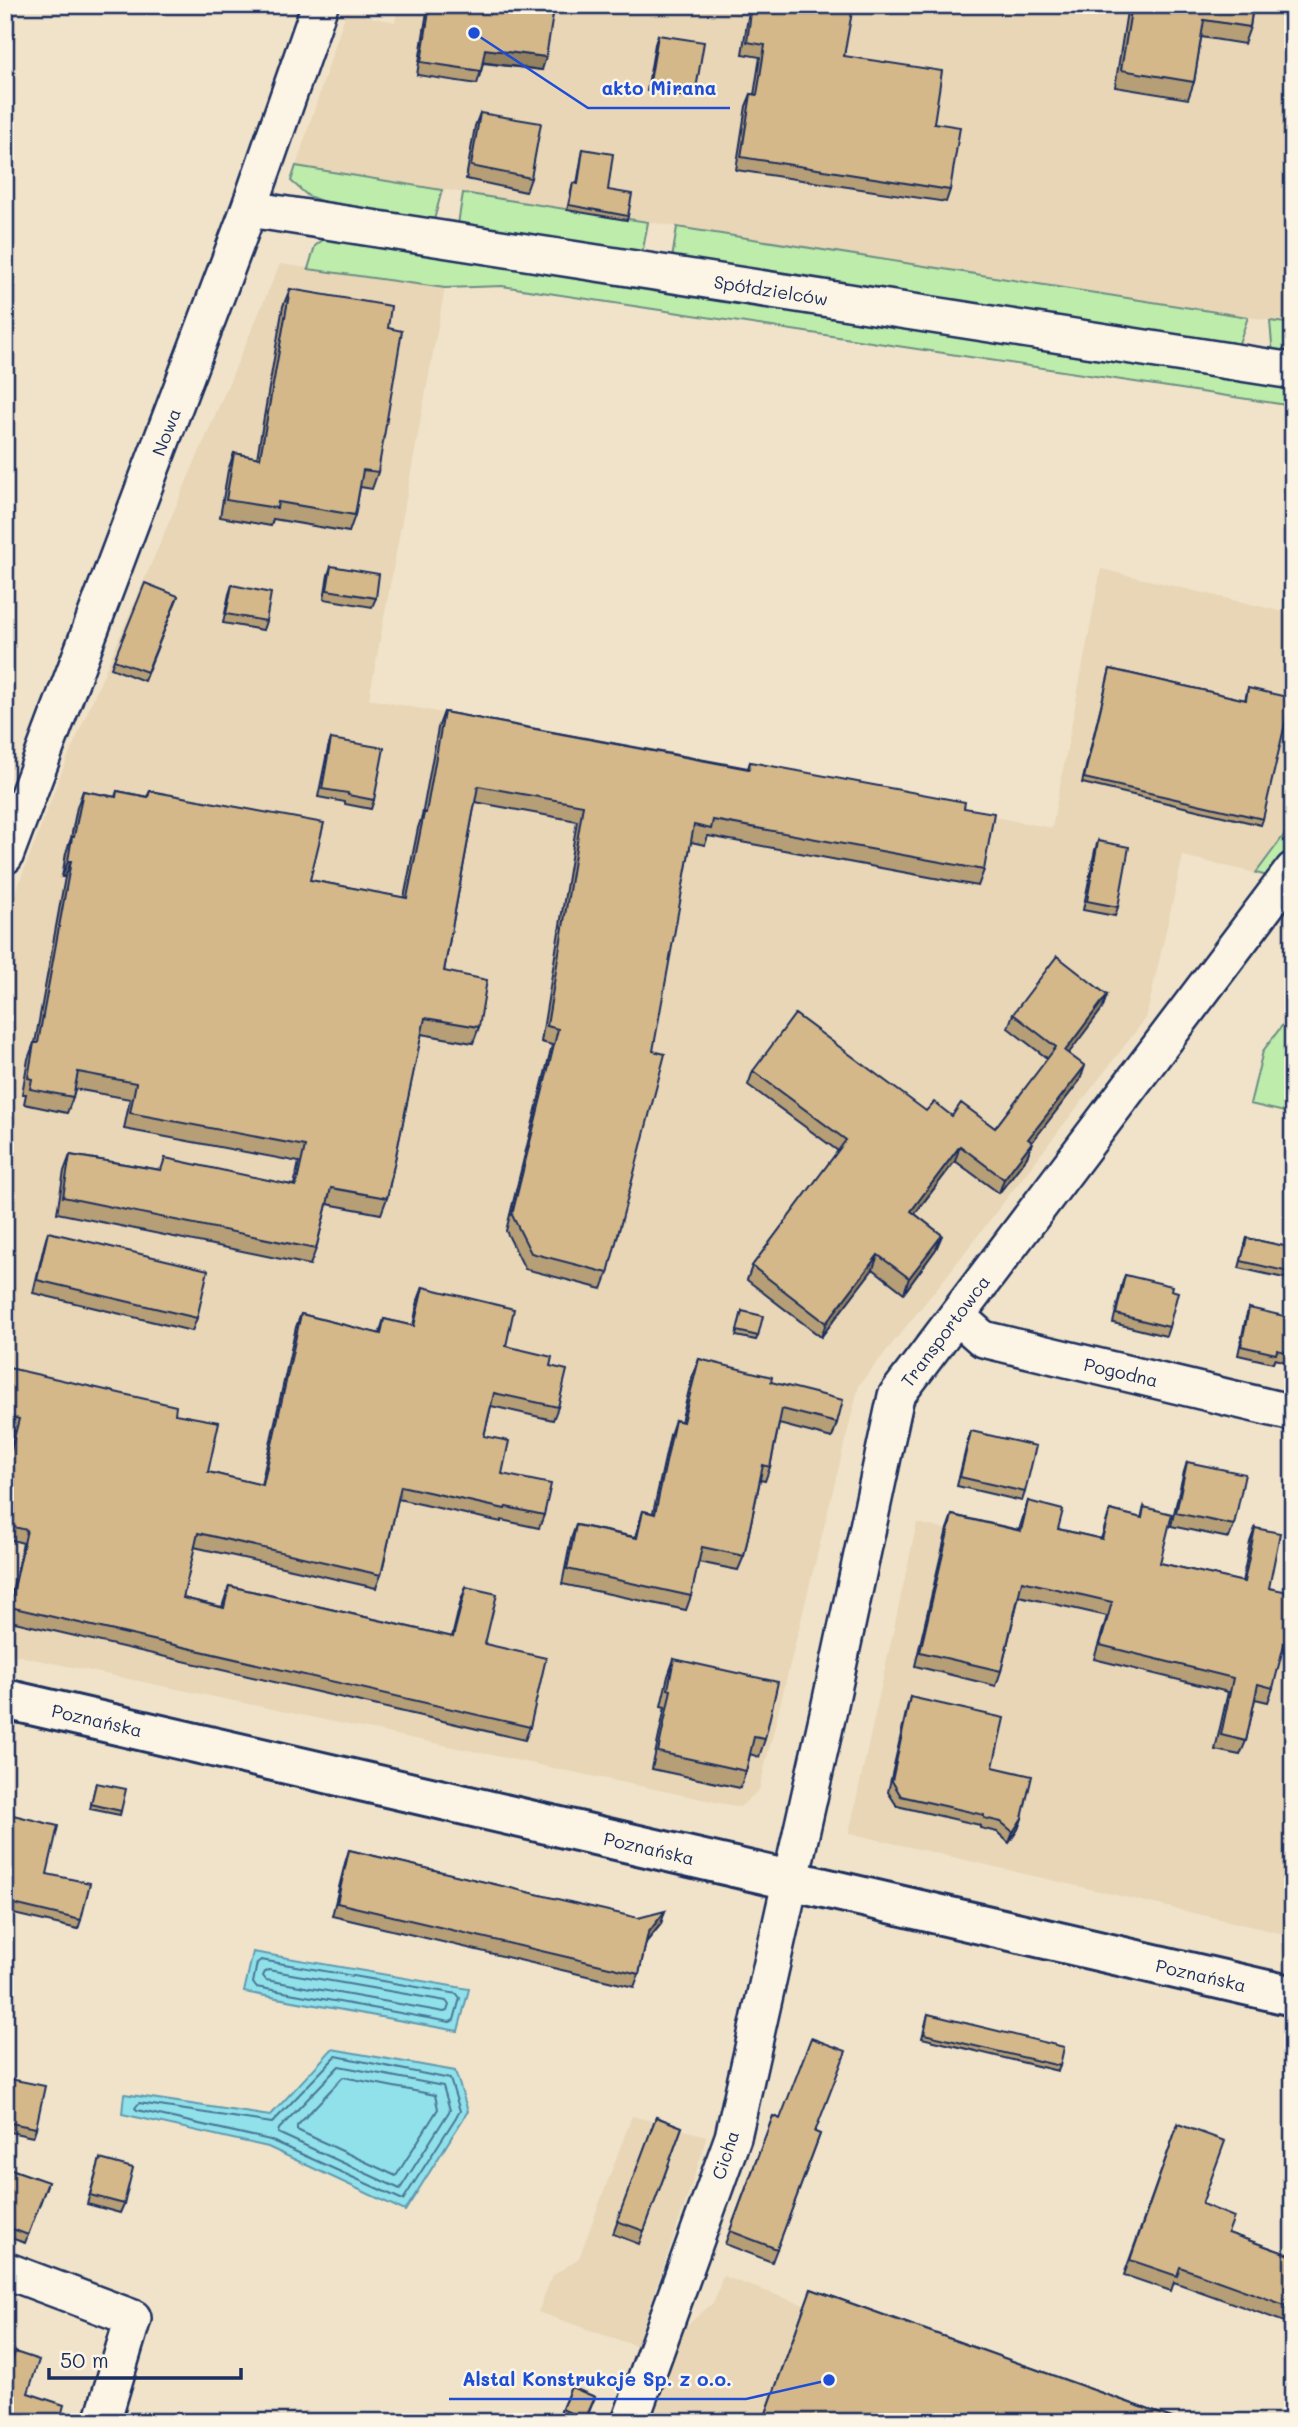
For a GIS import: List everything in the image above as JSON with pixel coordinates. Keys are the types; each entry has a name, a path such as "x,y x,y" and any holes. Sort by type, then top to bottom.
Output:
{"main road":[{"name":"Poznańska","path":"5,1699 1293,1996"}],"street":[{"name":"Nowa","path":"5,856 249,209 320,5"},
{"name":"Spółdzielców","path":"249,209 1293,371"},
{"name":"Transportowca","path":"792,1881 896,1396 1293,870"},
{"name":"Pogodna","path":"957,1316 984,1339 1293,1413"},
{"name":"Cicha","path":"630,2422 733,2137 792,1881"},
{"path":"5,2270 133,2318 102,2422"}],"shaded area":[{"path":"398,5 1293,5 1293,324 296,166 346,12 395,22"},
{"path":"280,264 445,288 369,699 1052,828 1101,569 1293,614 1293,823 1256,873 1183,856 1146,1018 859,1385 759,1790 740,1807 5,1653 5,920 60,776"},
{"path":"917,1523 1293,1609 1293,1936 849,1833"},
{"path":"632,2116 706,2136 636,2346 538,2312 552,2276 579,2258"},
{"path":"723,2276 1130,2422 651,2422 684,2328 714,2302"}],"green space":[{"path":"296,166 442,190 434,220 332,205 308,196 291,181"},
{"path":"463,193 648,222 642,255 458,224"},
{"path":"677,227 1248,317 1237,349 672,259"},
{"path":"325,238 1293,387 1293,406 502,286 445,288 308,269 315,246"},
{"path":"1270,321 1293,324 1293,359 1273,356"},
{"path":"1293,823 1293,849 1271,877 1256,873"},
{"path":"1293,1011 1293,1114 1250,1104 1263,1051"}],"water":[{"path":"253,1952 469,1989 458,2031 244,1992"},
{"path":"332,2049 455,2071 468,2111 405,2211 268,2147 122,2114 124,2094 270,2116"}],"building":[{"path":"430,5 527,5 554,9 546,57 485,49 481,71 421,62"},
{"path":"752,5 851,5 844,56 942,71 934,123 960,127 950,190 741,157 751,94 757,95 765,45 747,42"},
{"path":"1132,5 1253,5 1250,27 1204,20 1194,82 1121,70"},
{"path":"658,35 704,42 696,89 650,82"},
{"path":"480,113 541,123 531,178 471,166"},
{"path":"583,149 613,154 608,190 632,194 628,216 569,205 573,183 578,184"},
{"path":"290,289 391,306 388,328 402,331 378,472 363,470 355,515 278,502 277,508 226,500 234,453 260,458"},
{"path":"331,566 379,574 376,598 327,590"},
{"path":"145,583 178,596 147,672 114,660"},
{"path":"232,585 271,593 266,621 226,614"},
{"path":"1110,669 1246,700 1248,688 1291,698 1263,819 1084,778"},
{"path":"444,712 749,769 750,762 965,802 964,808 994,813 984,870 713,820 711,829 694,825 653,1051 665,1054 608,1273 531,1253 512,1215 558,1029 547,1026 583,805 478,786 444,971 487,980 479,1027 425,1018 387,1198 331,1188 316,1249 63,1197 70,1155 161,1170 165,1158 296,1186 305,1146 130,1113 136,1083 78,1072 73,1097 30,1089 32,1079 28,1078 34,1043 38,1043 71,861 68,861 72,837 83,791 116,797 117,791 148,797 150,791 324,823 310,880 407,898"},
{"path":"331,739 384,748 374,800 322,789"},
{"path":"1098,841 1129,847 1118,907 1087,901"},
{"path":"1057,956 1107,995 1065,1051 1085,1066 1028,1139 1032,1142 1004,1179 960,1146 911,1211 942,1235 909,1278 878,1255 826,1323 752,1266 846,1140 753,1071 795,1014 926,1111 934,1102 952,1116 961,1103 995,1128 1056,1047 1013,1014"},
{"path":"48,1232 208,1270 197,1318 37,1280"},
{"path":"1247,1238 1293,1248 1293,1273 1241,1261"},
{"path":"1125,1275 1172,1286 1171,1290 1178,1292 1169,1327 1116,1314"},
{"path":"423,1287 514,1309 506,1346 552,1357 550,1366 567,1370 558,1407 494,1393 484,1436 509,1441 502,1474 551,1484 544,1515 401,1486 381,1575 198,1533 183,1598 224,1608 229,1586 453,1637 466,1587 497,1594 485,1644 546,1658 530,1727 10,1607 27,1530 5,1525 5,1474 19,1419 5,1415 5,1367 176,1406 175,1414 219,1422 208,1472 263,1485 301,1314 381,1334 384,1319 414,1326"},
{"path":"1249,1308 1293,1318 1293,1337 1289,1353 1277,1350 1276,1354 1241,1346"},
{"path":"742,1311 763,1316 758,1336 737,1331"},
{"path":"699,1359 772,1377 771,1382 843,1400 837,1423 782,1409 770,1467 763,1465 744,1556 702,1547 691,1596 567,1569 576,1525 637,1538 643,1511 655,1514 675,1420 683,1422"},
{"path":"971,1431 1036,1446 1025,1492 960,1477"},
{"path":"1187,1462 1245,1474 1234,1525 1176,1513"},
{"path":"1028,1501 1063,1510 1058,1529 1102,1539 1110,1510 1142,1518 1144,1507 1172,1514 1160,1563 1244,1582 1255,1528 1280,1533 1269,1588 1293,1593 1293,1609 1273,1688 1258,1684 1246,1741 1221,1735 1233,1678 1100,1645 1112,1602 1022,1581 1001,1671 920,1652 952,1515 1021,1531"},
{"path":"674,1659 778,1682 765,1739 754,1737 746,1771 658,1752 671,1690 668,1689"},
{"path":"910,1697 1004,1718 993,1767 1032,1776 1022,1818 1013,1832 1001,1822 984,1818 984,1815 901,1796 892,1781"},
{"path":"96,1783 126,1789 121,1811 91,1804"},
{"path":"5,1813 58,1826 47,1874 90,1883 81,1920 5,1902"},
{"path":"349,1850 638,1918 665,1911 648,1933 639,1974 337,1903"},
{"path":"928,2014 1064,2047 1060,2066 924,2034"},
{"path":"811,2038 846,2051 815,2132 820,2134 777,2249 730,2231 773,2116 780,2119"},
{"path":"10,2079 45,2086 36,2128 5,2122 5,2102"},
{"path":"656,2117 682,2127 644,2231 617,2221"},
{"path":"1178,2124 1225,2141 1202,2204 1234,2217 1228,2233 1293,2256 1293,2308 1180,2267 1177,2276 1130,2260"},
{"path":"100,2159 133,2168 124,2204 90,2195"},
{"path":"5,2167 48,2182 28,2235 5,2226"},
{"path":"811,2289 1183,2422 891,2422 869,2414 866,2422 763,2422"},
{"path":"15,2352 39,2360 28,2393 64,2405 61,2416 65,2418 64,2422 5,2422 5,2395 10,2381 6,2380"},
{"path":"571,2387 595,2397 585,2420 562,2409"},
{"path":"238,2417 252,2422 236,2422"}],"place":[{"name":"akto Mirana","path":"474,33"},
{"name":"Alstal Konstrukcje Sp. z o.o.","path":"829,2380"}]}
